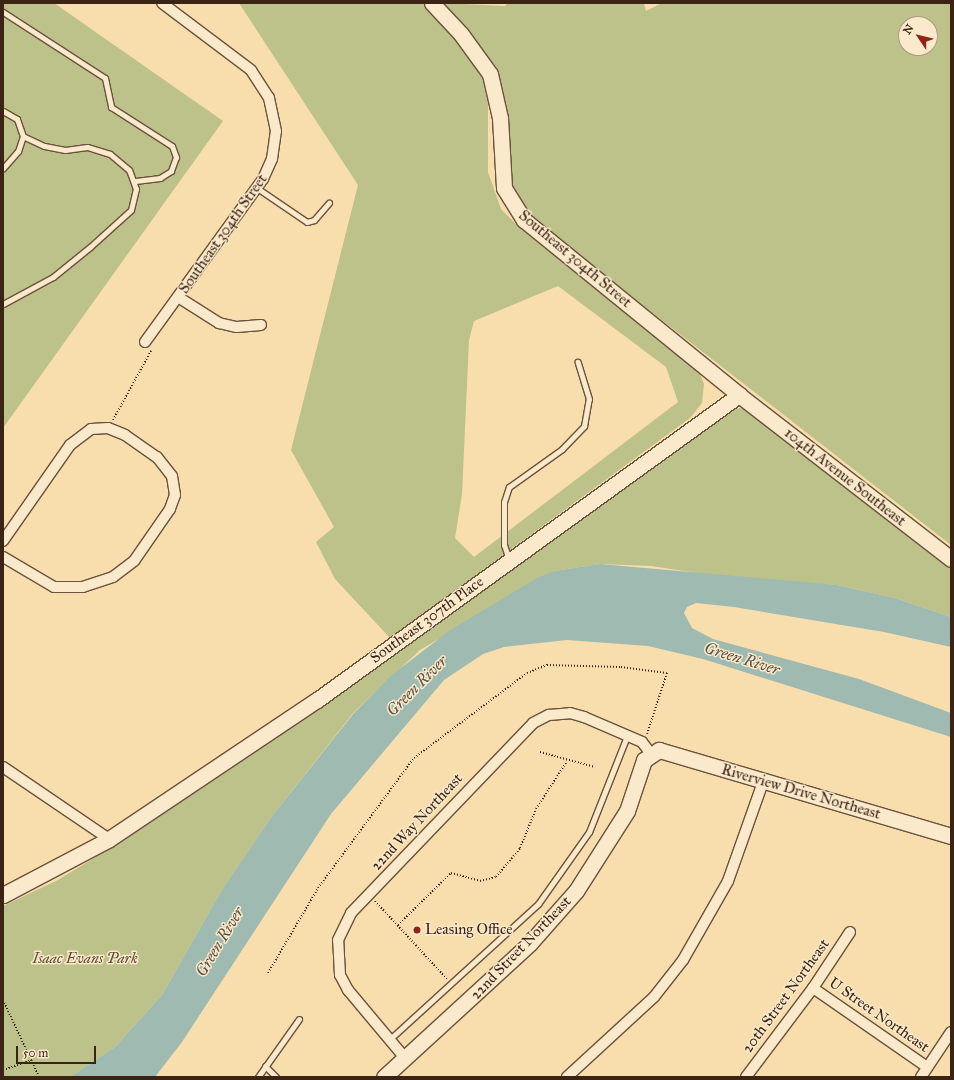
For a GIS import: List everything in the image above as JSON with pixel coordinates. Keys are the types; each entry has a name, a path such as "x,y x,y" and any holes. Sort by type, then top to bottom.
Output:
{"street":[{"name":"Southeast 304th Street","path":"145,342 258,188 274,148 274,115 269,98 251,70 162,3"},
{"name":"Southeast 304th Street","path":"432,3 461,34 490,74 500,118 501,173 510,203 524,220 739,395"},
{"path":"178,296 228,326 261,325"},
{"name":"104th Avenue Southeast","path":"739,395 951,559"},
{"name":"Southeast 307th Place","path":"3,895 110,839 317,700 739,395"},
{"path":"3,541 70,445 91,428 108,428 133,440 169,470 175,496 162,521 130,566 113,577 83,587 48,585 3,557"},
{"name":"22nd Way Northeast","path":"405,1058 348,990 337,961 342,928 369,894 533,723 549,715 570,713 600,722 646,748"},
{"name":"Riverview Drive Northeast","path":"646,748 658,750 951,836"},
{"name":"22nd Street Northeast","path":"384,1077 530,944 576,891 626,811 644,760 646,748"},
{"path":"3,767 110,839"},
{"path":"566,1077 654,997 683,960 728,881 763,782"},
{"name":"20th Street Northeast","path":"746,1077 813,988 850,932"},
{"name":"U Street Northeast","path":"813,988 927,1067"},
{"path":"920,1077 951,1032"}],"lane":[{"path":"3,12 105,78 111,107 172,146 176,157 171,171 160,178 135,182"},
{"path":"3,111 17,119 22,136 18,151 3,168"},
{"path":"3,304 53,277 131,210 135,182 129,170 99,149 65,150 44,146 22,136"},
{"path":"258,188 307,222 314,220 329,203"},
{"path":"509,561 504,545 504,502 509,487 572,441 584,426 589,399 578,362"},
{"path":"389,1040 525,919 553,884 589,832 627,736"},
{"path":"258,1077 299,1019"},
{"path":"265,1066 276,1077"}],"path":[{"path":"108,428 153,347 145,342"},
{"path":"268,973 318,888 414,758 527,673 547,665 620,667 667,673 646,748"},
{"path":"540,752 567,761 595,767"},
{"path":"398,925 450,874 480,881 496,877 520,848 536,809 567,761"},
{"path":"369,894 452,985"},
{"path":"3,1000 39,1076"},
{"path":"3,1070 32,1060"}],"green space":[{"path":"3,3 54,3 223,121 3,428"},
{"path":"239,3 427,3 461,41 483,80 488,100 488,172 501,209 521,229 697,367 704,384 702,403 690,418 390,638 335,579 316,542 334,527 291,450 358,185","holes":["558,286 666,367 678,402 474,557 455,538 462,494 469,340 474,321"]},
{"path":"443,3 505,6 508,3 644,3 646,11 662,3 951,3 951,545 524,213 511,189 507,114 496,72 482,48"},
{"name":"Isaac Evans Park","path":"741,408 751,412 951,570 951,617 895,598 837,585 737,579 651,566 600,564 554,571 420,650 354,712 272,816 223,888 162,995 115,1047 70,1077 3,1077 3,906 56,881 96,857 732,409"}],"water":[{"name":"Green River","path":"600,564 837,585 895,598 951,617 951,647 884,632 734,607 696,603 687,607 684,613 692,628 713,639 859,679 951,713 951,737 703,659 648,646 567,640 504,647 483,654 444,680 331,814 182,1042 155,1077 70,1077 115,1047 162,995 223,888 272,816 354,713 393,674 449,631 537,578 554,571"}],"place":[{"name":"Leasing Office","path":"417,930"}]}
